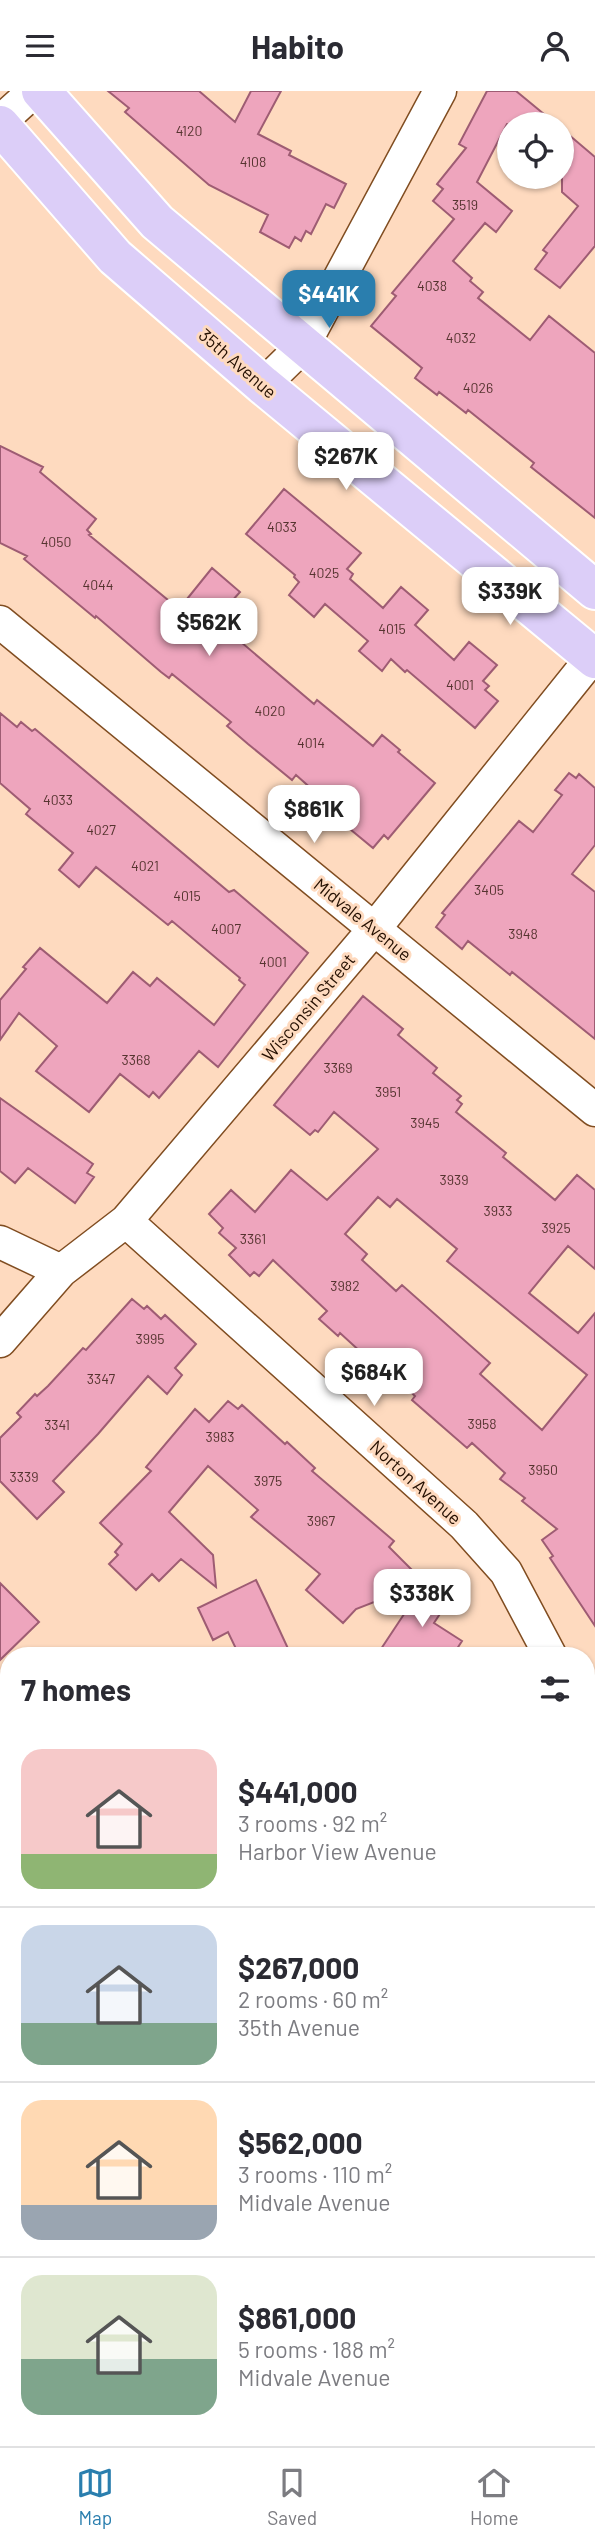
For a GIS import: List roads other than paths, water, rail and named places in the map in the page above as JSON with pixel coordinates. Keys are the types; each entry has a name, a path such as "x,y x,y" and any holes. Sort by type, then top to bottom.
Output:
{"main road":[{"path":"41,91 157,222 595,590"},
{"name":"35th Avenue","path":"0,123 115,257 263,386 594,656"}],"street":[{"path":"0,123 34,91"},
{"path":"263,386 303,347 440,91"},
{"name":"Midvale Avenue","path":"0,622 595,1110"},
{"name":"Wisconsin Street","path":"0,1341 61,1271 126,1221 375,928 594,656"},
{"name":"Norton Avenue","path":"126,1221 464,1525 506,1572 546,1647"},
{"path":"0,1242 61,1271"}]}
